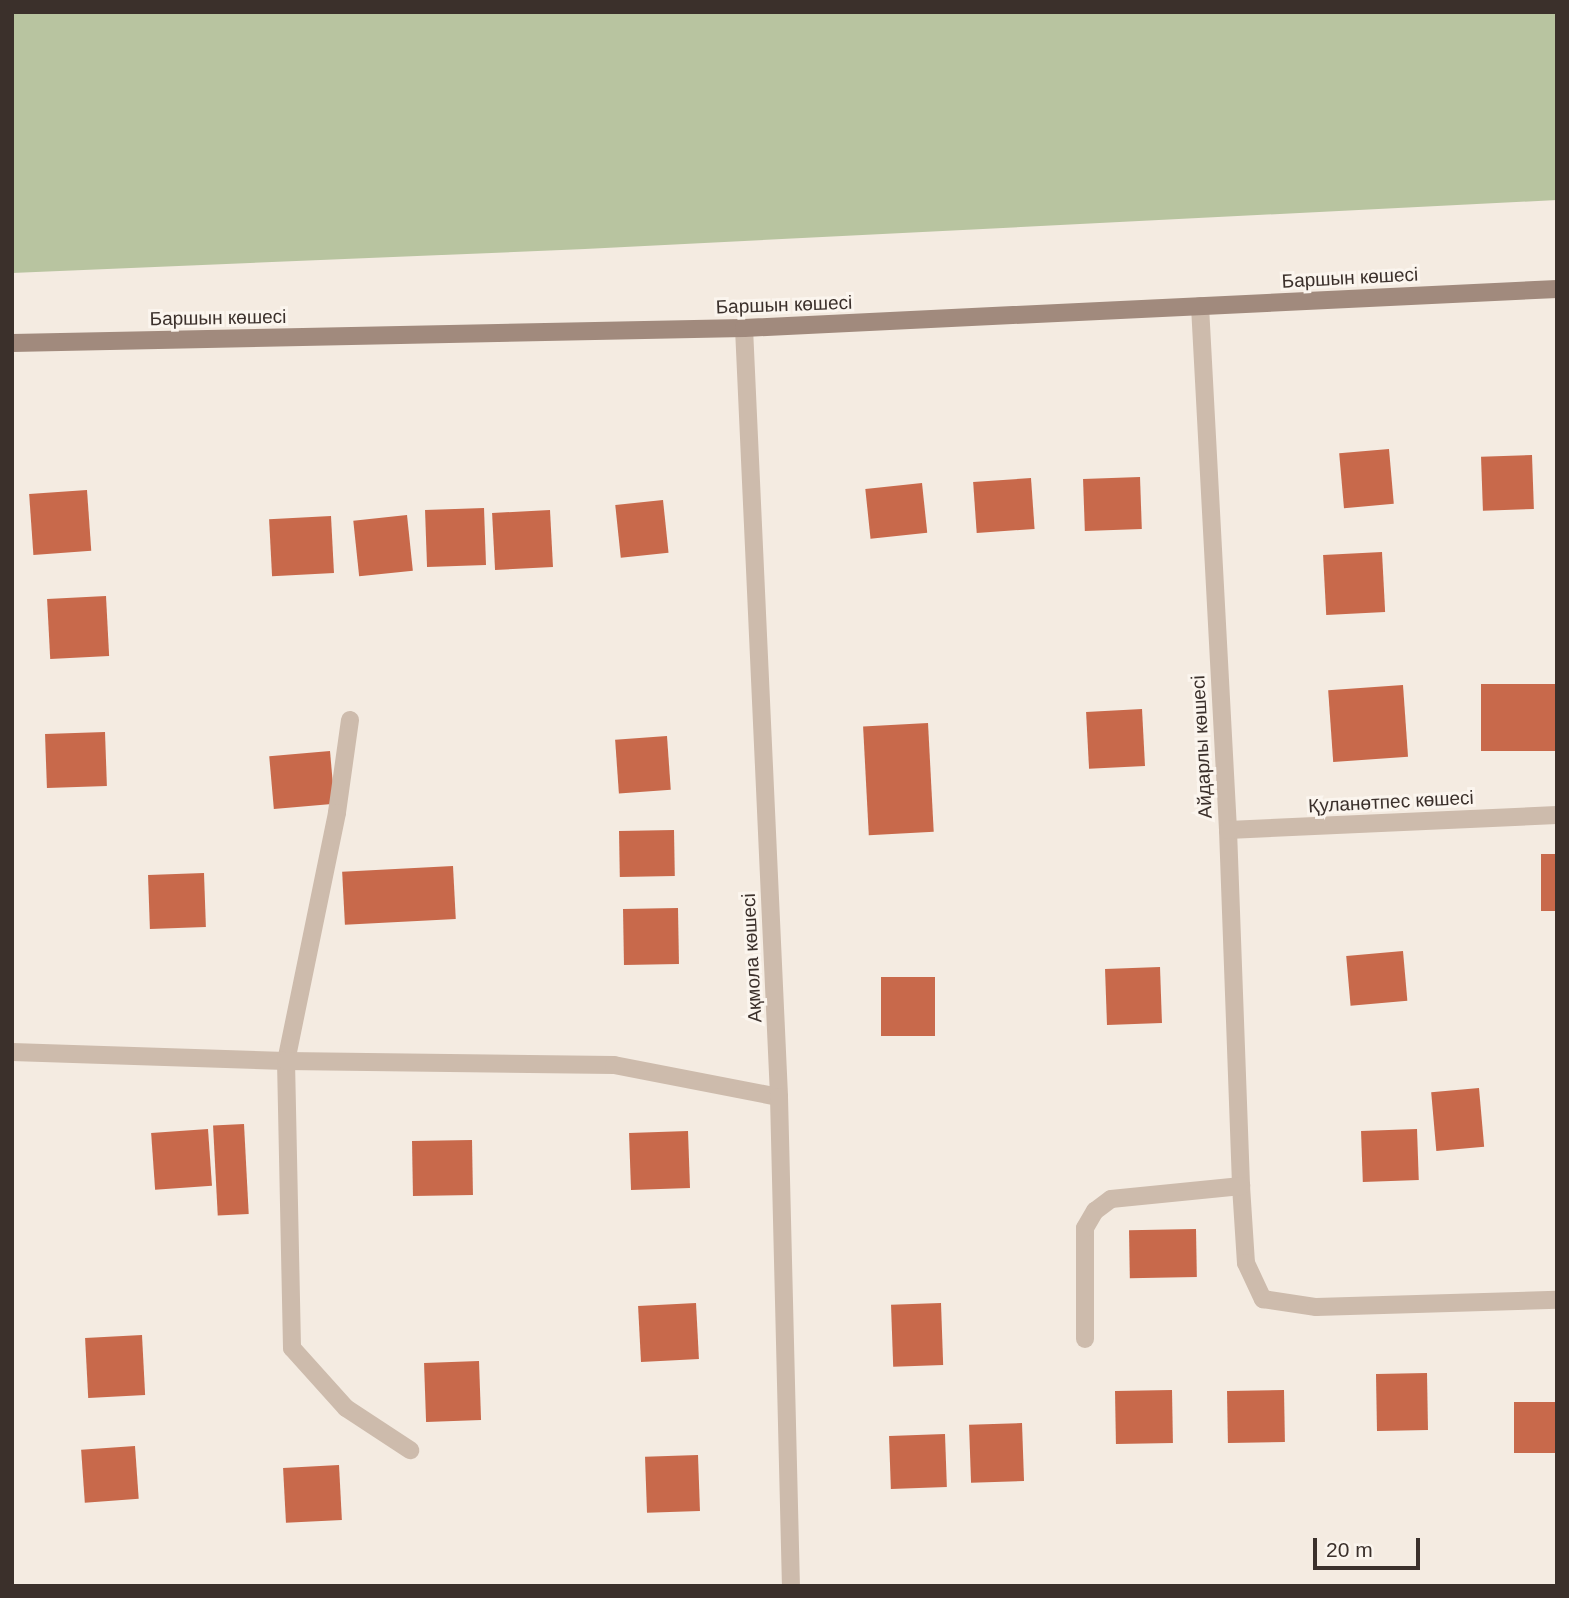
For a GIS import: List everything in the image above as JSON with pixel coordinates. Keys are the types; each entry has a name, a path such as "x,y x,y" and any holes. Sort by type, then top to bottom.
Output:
{"street":[{"name":"Баршын көшесі","path":"12,343 744,328 1557,289"},
{"name":"Айдарлы көшесі","path":"1200,306 1228,830 1241,1186 1247,1263 1263,1299 1315,1307 1557,1300"},
{"name":"Ақмола көшесі","path":"744,328 779,1097 790,1586"},
{"path":"349,720 337,813 286,1061 292,1348 346,1408 410,1450"},
{"name":"Қуланөтпес көшесі","path":"1228,830 1557,815"},
{"path":"12,1052 286,1061 614,1065 779,1097"},
{"path":"1085,1339 1085,1228 1095,1211 1111,1199 1241,1186"}],"green space":[{"path":"12,12 1557,12 1557,200 585,249 12,273"}],"building":[{"path":"1389,449 1394,504 1344,508 1339,453"},
{"path":"1532,455 1534,509 1483,511 1481,457"},
{"path":"1140,477 1142,529 1085,531 1083,479"},
{"path":"1031,478 1035,529 977,533 973,482"},
{"path":"922,483 927,533 871,539 865,489"},
{"path":"87,490 91,551 33,555 29,494"},
{"path":"663,500 669,553 621,558 615,505"},
{"path":"484,508 486,565 427,567 425,510"},
{"path":"550,510 553,567 495,570 492,513"},
{"path":"407,515 413,571 359,576 353,521"},
{"path":"331,516 334,573 272,576 269,519"},
{"path":"1382,552 1385,612 1326,615 1323,555"},
{"path":"106,596 109,656 50,659 47,599"},
{"path":"1481,684 1557,684 1557,751 1481,751"},
{"path":"1403,685 1408,757 1333,762 1328,690"},
{"path":"1142,709 1145,766 1089,769 1086,712"},
{"path":"928,723 934,832 869,835 863,726"},
{"path":"105,732 107,786 47,788 45,734"},
{"path":"667,736 671,790 619,793 615,740"},
{"path":"330,751 335,804 274,809 269,756"},
{"path":"674,830 675,876 620,877 619,831"},
{"path":"1541,854 1557,854 1557,911 1541,911"},
{"path":"453,866 456,919 345,925 342,872"},
{"path":"204,873 206,927 150,929 148,875"},
{"path":"678,908 679,964 624,965 623,909"},
{"path":"1403,951 1407,1001 1351,1006 1346,956"},
{"path":"1160,967 1162,1023 1107,1025 1105,969"},
{"path":"881,977 935,977 935,1036 881,1036"},
{"path":"1479,1088 1484,1147 1436,1151 1431,1092"},
{"path":"244,1124 249,1214 218,1215 213,1126"},
{"path":"208,1129 212,1186 155,1190 151,1133"},
{"path":"1417,1129 1419,1180 1363,1182 1361,1131"},
{"path":"688,1131 690,1188 631,1190 629,1133"},
{"path":"472,1140 473,1195 413,1196 412,1141"},
{"path":"1196,1229 1197,1277 1130,1278 1129,1230"},
{"path":"696,1303 699,1359 641,1362 638,1306"},
{"path":"941,1303 943,1365 893,1367 891,1305"},
{"path":"142,1335 145,1395 88,1398 85,1338"},
{"path":"479,1361 481,1420 426,1422 424,1363"},
{"path":"1427,1373 1428,1430 1377,1431 1376,1374"},
{"path":"1172,1390 1173,1443 1116,1444 1115,1391"},
{"path":"1284,1390 1285,1442 1228,1443 1227,1391"},
{"path":"1514,1402 1557,1402 1557,1453 1514,1453"},
{"path":"1022,1423 1024,1481 971,1483 969,1425"},
{"path":"945,1434 947,1487 891,1489 889,1436"},
{"path":"135,1446 139,1499 85,1503 81,1450"},
{"path":"698,1455 700,1511 647,1513 645,1457"},
{"path":"339,1465 342,1520 286,1523 283,1468"}]}
